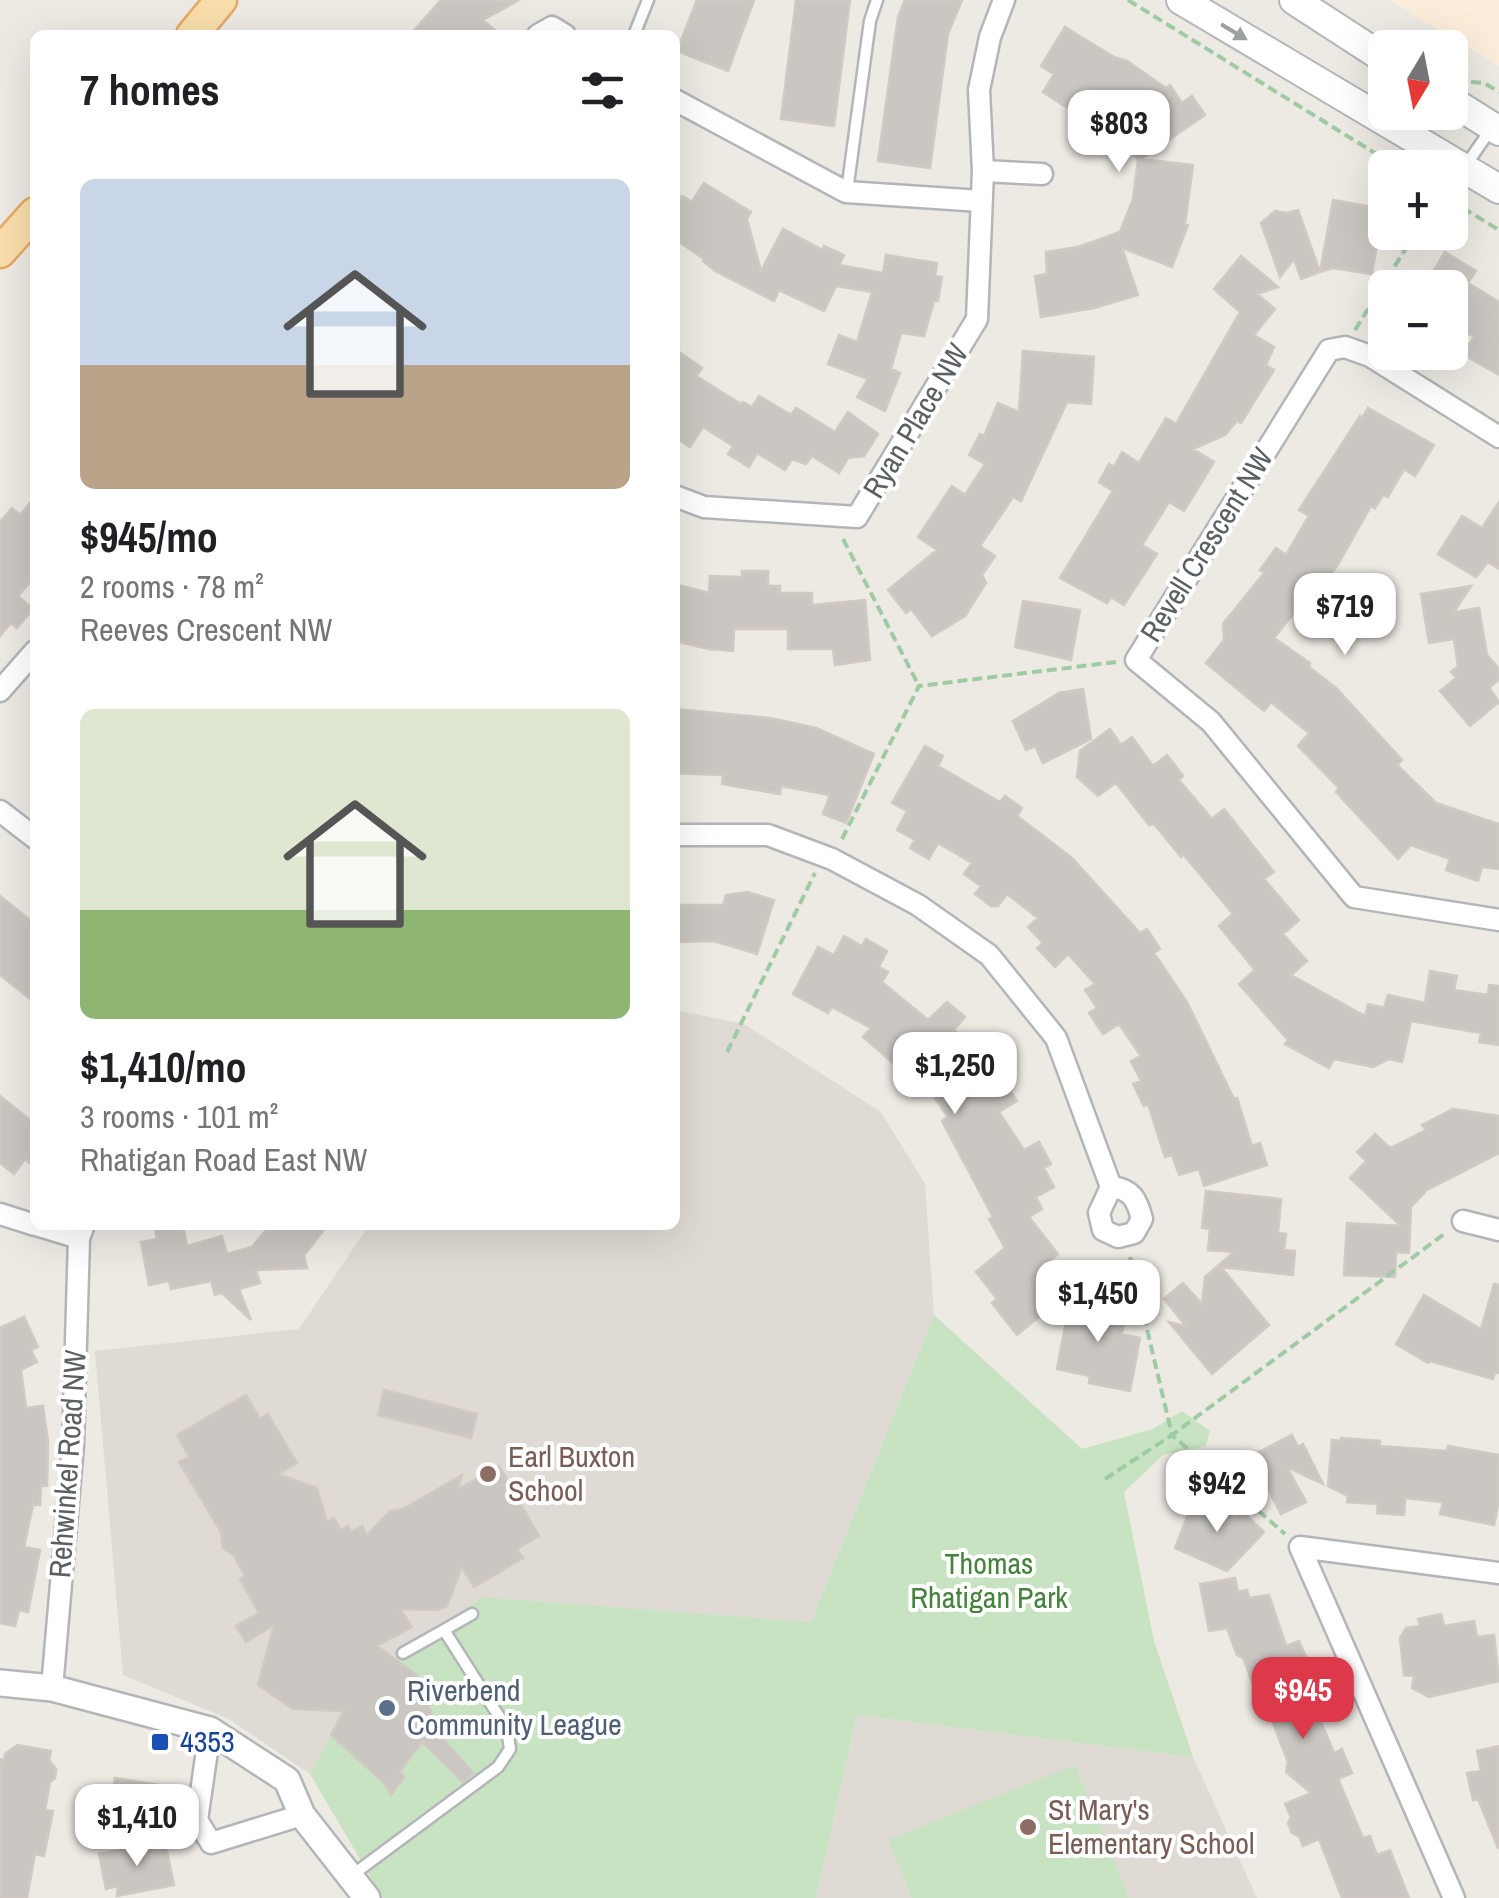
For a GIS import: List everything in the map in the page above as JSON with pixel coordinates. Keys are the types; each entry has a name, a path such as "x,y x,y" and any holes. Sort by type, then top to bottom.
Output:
{"main road":[{"path":"196,30 222,0"},
{"path":"1181,0 1434,150"},
{"path":"1294,0 1368,47"},
{"path":"1468,110 1497,125"},
{"path":"1468,170 1499,189"},
{"path":"0,252 30,219"}],"street":[{"name":"Ryan Place NW","path":"680,498 704,508 857,517 978,319 984,171 979,90 990,38 1004,0"},
{"path":"680,103 846,192 981,201"},
{"path":"984,171 1042,174"},
{"path":"1345,347 1370,356 1499,437"},
{"name":"Revell Crescent NW","path":"1345,347 1329,350 1321,358 1136,660 1211,722 1354,898 1499,920"},
{"path":"0,692 30,657"},
{"path":"0,811 30,834"},
{"path":"680,836 768,836 828,857 918,905 989,955 1056,1038 1111,1187 1099,1213 1103,1230 1118,1237 1134,1233 1142,1219 1137,1200 1124,1188 1111,1187"},
{"name":"Rehwinkel Road NW","path":"0,1214 30,1223"},
{"path":"1463,1220 1499,1230"},
{"name":"Rehwinkel Road NW","path":"52,1688 73,1445 81,1232"},
{"path":"1300,1546 1499,1572"},
{"path":"1300,1546 1454,1898"},
{"path":"0,1682 52,1688 210,1730 287,1780 302,1814 367,1898"},
{"path":"210,1730 197,1820 212,1844 302,1814"}],"lane":[{"path":"636,30 648,0"},
{"path":"846,192 870,21 877,0"},
{"path":"1468,163 1497,125"},
{"path":"404,1653 472,1614"},
{"path":"350,1877 498,1767 510,1748 508,1729 444,1630"}],"path":[{"path":"1128,0 1370,150"},
{"path":"1468,80 1499,92"},
{"path":"1468,211 1499,230"},
{"path":"1345,347 1405,250"},
{"path":"831,516 919,686"},
{"path":"919,686 1136,660"},
{"path":"727,1052 919,686"},
{"path":"1105,1479 1172,1436 1463,1220"},
{"path":"1125,1235 1172,1436 1300,1546"}],"shaded area":[{"path":"1389,0 1499,0 1499,66 1468,47 1468,30 1439,30"},
{"name":"Earl Buxton School","path":"680,1011 744,1024 881,1112 925,1184 934,1315 811,1622 483,1597 374,1671 363,1674 310,1774 229,1719 123,1675 95,1351 299,1329 366,1230 680,1230"},
{"name":"St Mary's Elementary School","path":"857,1715 1193,1757 1257,1898 816,1898"}],"green space":[{"name":"Thomas Rhatigan Park","path":"934,1315 1082,1449 1153,1429 1182,1411 1210,1431 1206,1446 1163,1455 1124,1492 1154,1641 1193,1757 857,1715 816,1898 383,1898 310,1774 363,1674 374,1671 483,1597 811,1622"},
{"path":"1075,1765 1129,1898 912,1898 888,1840"}],"building":[{"path":"441,0 519,0 483,20 495,30 414,30"},
{"path":"697,0 754,0 728,71 680,52"},
{"path":"796,0 850,0 834,126 781,119"},
{"path":"905,0 962,0 948,34 930,168 878,161 898,17"},
{"path":"1065,27 1166,88 1170,85 1182,103 1192,96 1205,115 1141,159 1193,165 1185,224 1188,225 1172,267 1122,248 1138,295 1041,317 1035,276 1047,274 1046,252 1078,247 1120,232 1133,199 1138,160 1113,124 1073,97 1066,107 1043,92 1054,74 1041,66"},
{"path":"704,183 751,212 747,219 761,271 783,229 823,250 824,246 844,255 839,265 883,273 886,255 937,263 935,276 942,277 938,301 934,301 924,336 901,333 891,369 900,373 885,411 857,397 868,379 828,364 839,335 857,342 872,292 836,286 824,311 779,290 774,301 715,271 680,242 680,199 682,196 692,202"},
{"path":"1333,200 1368,206 1368,250 1376,250 1373,270 1368,273 1333,268 1320,272"},
{"path":"1298,210 1320,272 1301,279 1294,259 1280,277 1261,223 1275,211"},
{"path":"1445,252 1476,271 1468,283 1468,270 1434,270"},
{"path":"1241,256 1278,287 1257,294 1275,309 1254,335 1274,347 1266,365 1274,370 1241,423 1237,421 1225,435 1193,449 1214,462 1184,511 1169,502 1142,545 1157,554 1124,605 1111,597 1107,603 1060,578 1113,491 1099,482 1109,464 1114,467 1122,452 1139,463 1166,418 1176,424 1240,312 1214,289"},
{"path":"1468,283 1499,302 1499,375 1468,357 1468,346 1474,337 1468,333"},
{"path":"1023,351 1094,357 1091,404 1067,402 1021,501 1013,497 980,546 995,556 982,575 986,583 965,616 932,636 911,609 906,613 888,590 937,550 918,537 952,486 965,495 985,464 969,455 980,434 984,436 998,403 1019,412"},
{"path":"680,353 702,368 696,376 741,404 752,407 759,396 791,415 796,408 835,432 848,412 878,434 864,456 848,458 839,473 812,456 806,464 792,459 785,470 757,453 749,467 728,454 733,446 703,427 690,447 680,440"},
{"path":"1368,408 1434,445 1415,476 1404,469 1388,497 1383,495 1375,508 1371,506 1337,566 1310,603 1305,599 1274,638 1310,663 1309,667 1336,688 1402,760 1397,765 1436,803 1499,824 1499,869 1482,867 1478,881 1446,870 1450,859 1411,845 1398,859 1298,746 1309,733 1271,702 1264,711 1206,663 1224,640 1223,624 1264,573 1260,570 1276,548 1286,555 1309,516 1299,510"},
{"path":"1499,502 1499,569 1488,562 1476,577 1438,554 1462,516 1482,528"},
{"path":"30,503 30,583 18,596 30,606 30,613 17,628 11,623 0,636 0,522 12,508 20,515"},
{"path":"742,571 768,571 768,586 780,586 780,593 812,593 812,605 865,600 870,660 835,665 833,649 788,649 788,629 734,629 733,651 680,642 680,585 709,593 710,576 742,577"},
{"path":"1471,586 1454,612 1479,608 1487,655 1499,669 1499,679 1489,688 1499,702 1470,726 1440,691 1456,678 1451,672 1458,666 1454,639 1429,643 1421,594"},
{"path":"1023,601 1080,610 1071,660 1015,647"},
{"path":"1083,689 1091,739 1043,763 1035,746 1026,750 1013,721 1059,693"},
{"path":"680,709 770,718 816,728 874,754 846,823 823,814 830,795 781,786 780,794 722,784 723,775 680,773"},
{"path":"1110,729 1121,745 1132,737 1153,766 1167,755 1183,776 1179,780 1212,819 1224,809 1274,872 1264,879 1299,920 1283,934 1307,961 1291,975 1365,1016 1368,1004 1384,1008 1388,995 1425,1003 1430,971 1457,976 1454,990 1488,995 1489,985 1499,986 1499,1045 1479,1042 1481,1033 1411,1021 1402,1062 1389,1059 1373,1067 1334,1059 1329,1068 1285,1044 1288,1040 1239,984 1255,970 1219,926 1233,914 1183,854 1181,857 1154,824 1149,825 1116,783 1098,796 1077,777 1080,751"},
{"path":"925,746 943,756 938,766 1000,802 1005,796 1022,808 1017,816 1072,858 1140,933 1147,929 1160,949 1154,953 1187,1002 1234,1099 1237,1098 1252,1146 1260,1143 1267,1165 1204,1186 1199,1169 1179,1175 1172,1155 1165,1157 1148,1104 1144,1106 1133,1084 1141,1081 1131,1061 1141,1056 1119,1024 1103,1034 1089,1013 1097,1008 1085,990 1095,984 1068,954 1055,967 1037,948 1043,943 1028,927 1038,918 1007,894 998,906 991,906 975,894 981,886 964,874 972,863 938,843 929,859 910,848 915,840 897,830 907,811 892,803"},
{"path":"747,892 774,900 757,954 714,941 680,942 680,905 723,905 726,895"},
{"path":"0,896 30,920 30,999 0,975"},
{"path":"844,936 862,946 866,939 887,951 879,967 888,972 882,982 928,1020 947,1002 965,1017 954,1030 971,1048 963,1056 970,1065 979,1059 985,1068 1000,1058 1013,1078 1005,1083 1017,1101 999,1112 1024,1150 1039,1142 1051,1164 1044,1168 1054,1187 1036,1197 1042,1209 1029,1217 1058,1254 1051,1260 1064,1276 1046,1290 1067,1294 1017,1335 992,1303 997,1299 976,1272 1005,1248 989,1219 993,1217 942,1121 948,1117 924,1082 897,1058 893,1063 863,1037 871,1028 832,1007 828,1013 793,994 818,947 834,955"},
{"path":"0,1096 30,1120 30,1164 25,1159 14,1174 0,1163"},
{"path":"1453,1109 1499,1116 1499,1153 1427,1190 1411,1207 1409,1253 1396,1252 1395,1277 1344,1275 1347,1223 1401,1226 1350,1178 1366,1161 1357,1152 1375,1134 1390,1148 1426,1130 1422,1125"},
{"path":"1206,1191 1281,1199 1278,1233 1286,1234 1284,1250 1295,1251 1293,1275 1221,1267 1269,1325 1212,1374 1169,1322 1186,1326 1164,1299 1183,1283 1202,1304 1205,1277 1234,1252 1208,1250 1210,1229 1202,1228"},
{"path":"155,1230 184,1230 187,1246 222,1236 227,1254 252,1247 266,1230 324,1230 304,1255 307,1268 256,1270 260,1283 239,1289 251,1320 222,1293 215,1295 211,1281 171,1289 169,1281 149,1285 141,1242 157,1239"},
{"path":"1494,1284 1499,1285 1499,1373 1495,1372 1493,1379 1428,1363 1396,1344 1424,1295 1481,1329"},
{"path":"1071,1295 1107,1302 1105,1310 1126,1314 1122,1334 1140,1338 1130,1391 1089,1383 1090,1376 1057,1369"},
{"path":"24,1317 38,1347 31,1350 37,1362 21,1370 26,1408 43,1406 48,1442 47,1486 41,1486 40,1505 33,1505 24,1547 40,1550 28,1612 19,1610 15,1626 0,1623 0,1328"},
{"path":"384,1390 477,1414 471,1438 378,1415"},
{"path":"246,1395 260,1419 268,1414 297,1463 278,1474 317,1488 327,1522 334,1518 341,1530 348,1526 351,1532 362,1526 367,1535 390,1511 403,1509 462,1475 458,1489 499,1466 539,1536 517,1549 523,1558 474,1587 462,1567 447,1606 437,1610 400,1609 412,1627 377,1646 418,1676 439,1734 473,1773 463,1782 422,1742 400,1771 404,1777 391,1795 384,1783 331,1735 344,1711 293,1709 258,1685 274,1625 246,1642 236,1626 259,1613 240,1579 245,1576 234,1556 223,1548 221,1532 179,1462 189,1457 177,1435"},
{"path":"1292,1435 1298,1447 1303,1444 1323,1484 1287,1467 1306,1502 1281,1514 1251,1456"},
{"path":"1332,1440 1380,1441 1380,1446 1447,1451 1448,1446 1499,1455 1499,1499 1494,1525 1440,1514 1443,1502 1405,1498 1404,1515 1377,1513 1378,1504 1347,1502 1348,1496 1328,1486"},
{"path":"1195,1496 1236,1517 1242,1511 1264,1532 1227,1571 1175,1548"},
{"path":"1235,1578 1238,1592 1247,1590 1249,1598 1269,1595 1286,1646 1299,1641 1324,1698 1317,1701 1321,1722 1334,1753 1342,1749 1352,1773 1338,1779 1363,1838 1370,1836 1377,1855 1390,1850 1409,1898 1342,1898 1319,1839 1303,1846 1299,1836 1292,1833 1285,1804 1311,1793 1286,1772 1288,1762 1258,1684 1254,1686 1227,1628 1209,1631 1200,1584"},
{"path":"1441,1614 1444,1626 1474,1621 1477,1637 1494,1635 1499,1681 1429,1697 1412,1688 1414,1676 1404,1675 1400,1638 1406,1628 1420,1626 1418,1619"},
{"path":"17,1745 51,1751 49,1760 56,1769 45,1810 53,1811 44,1856 35,1854 27,1898 0,1898 0,1759 4,1760 5,1754"},
{"path":"1499,1746 1498,1848 1478,1799 1473,1800 1467,1773 1481,1771 1477,1751"},
{"path":"115,1778 159,1785 158,1802 171,1804 167,1828 110,1818"},
{"path":"165,1842 174,1885 117,1896 118,1886 106,1889 99,1854"}],"place":[{"name":"Earl Buxton School","path":"488,1474"},
{"name":"Riverbend Community League","path":"387,1708"},
{"name":"4353","path":"160,1742"},
{"name":"St Mary's Elementary School","path":"1028,1827"}]}
